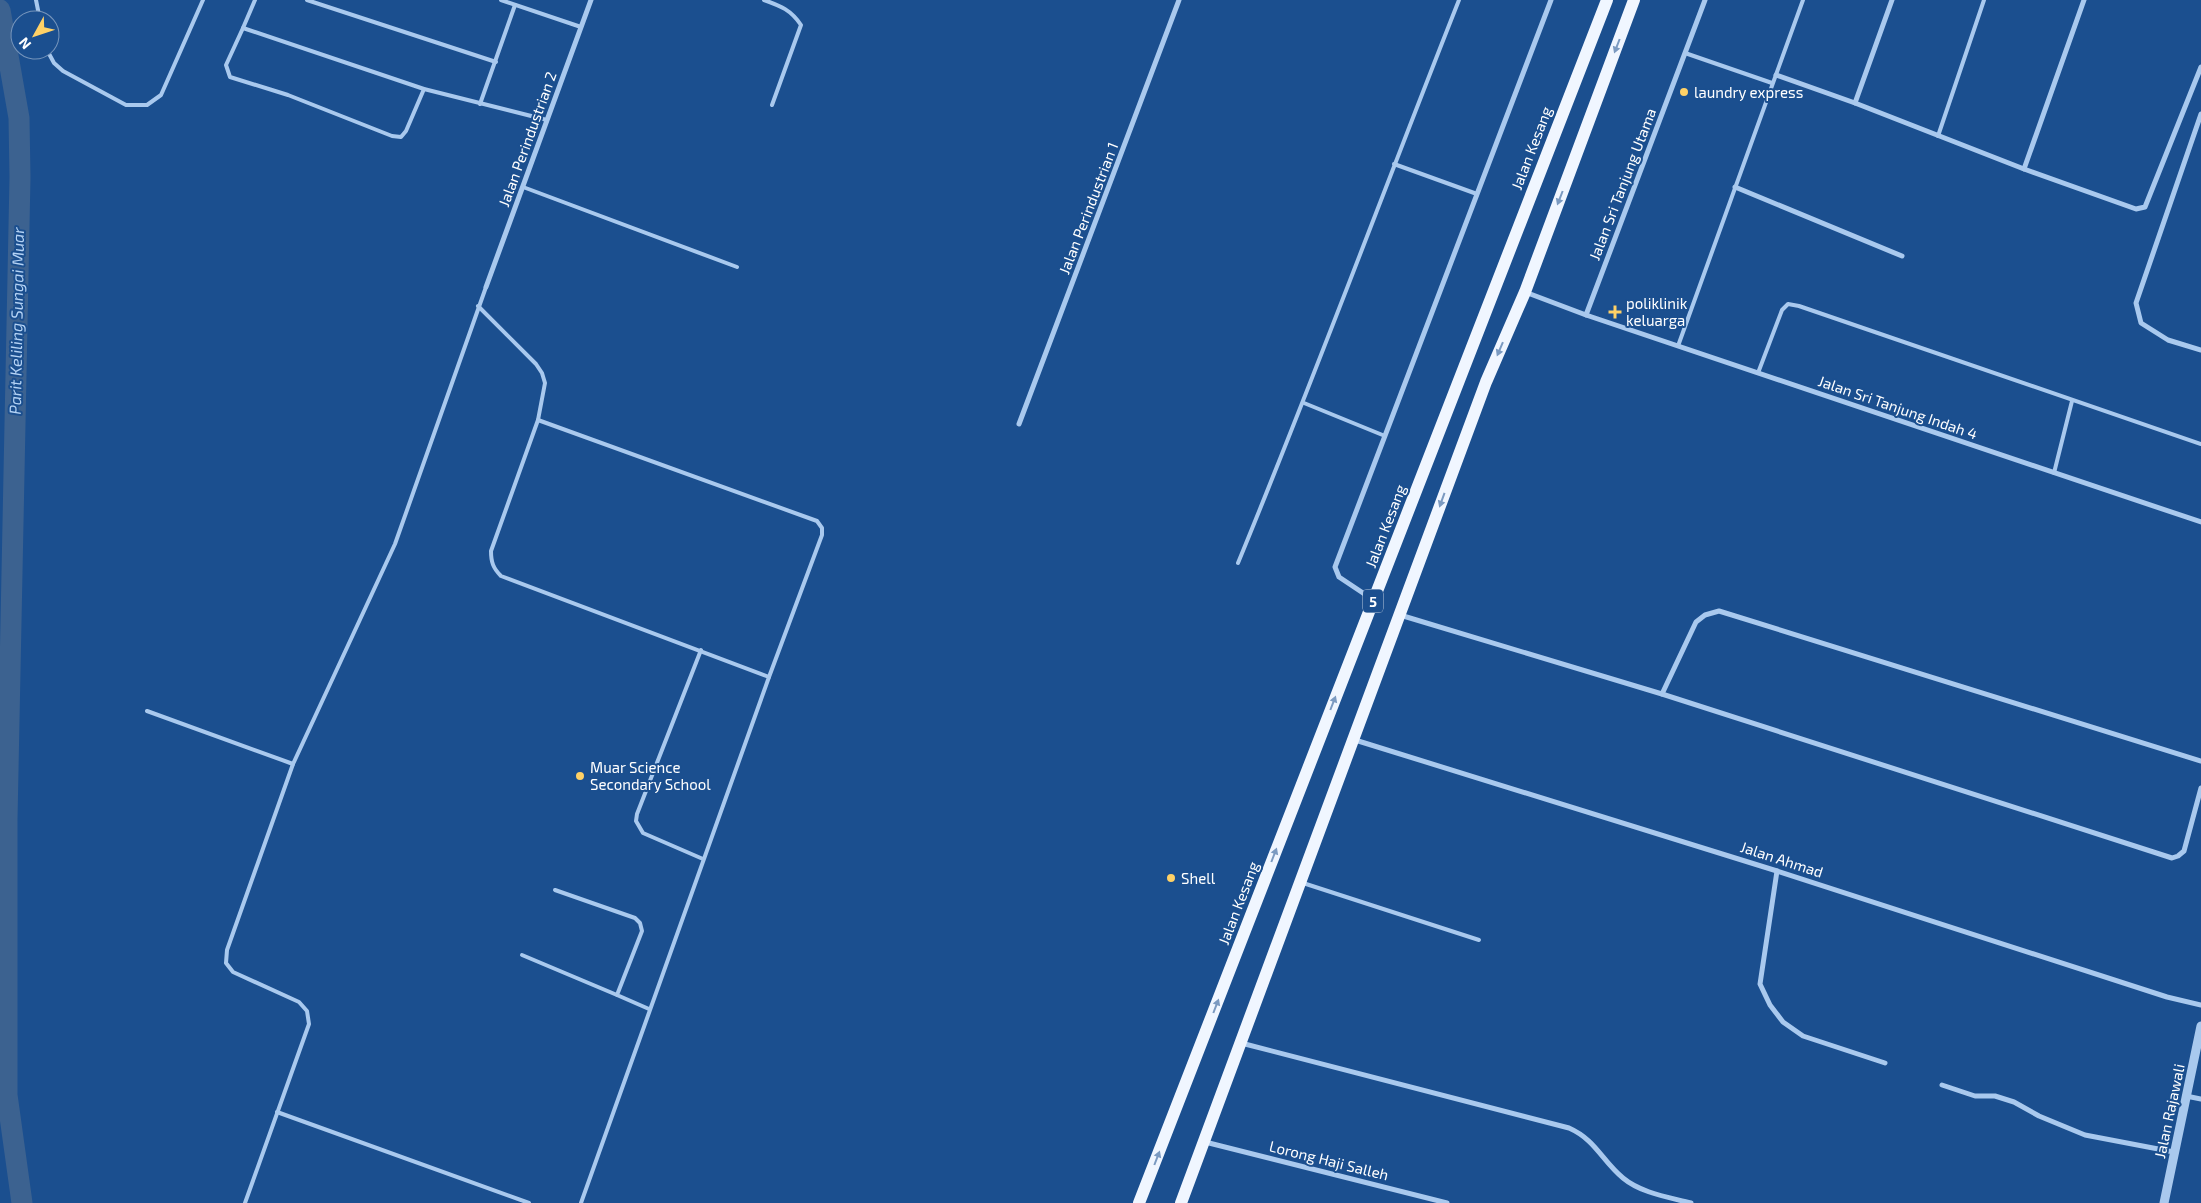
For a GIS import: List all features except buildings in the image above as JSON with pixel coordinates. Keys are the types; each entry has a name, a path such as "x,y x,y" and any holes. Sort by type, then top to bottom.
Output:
{"main road":[{"name":"Jalan Kesang","path":"1139,1203 1370,598 1607,0"},
{"name":"5","path":"1181,1203 1486,382 1525,292 1634,0"}],"street":[{"name":"Jalan Perindustrian 2","path":"486,287 591,0"},
{"name":"Jalan Perindustrian 1","path":"1020,424 1179,0"},
{"path":"1370,598 1339,576 1335,567 1551,0"},
{"name":"Jalan Sri Tanjung Utama","path":"1586,316 1705,0"},
{"path":"1855,102 1892,0"},
{"path":"2024,169 2084,0"},
{"path":"1776,75 1855,102 2024,169 2136,209 2146,207 2201,67"},
{"path":"2201,114 2136,303 2141,323 2168,340 2201,350"},
{"path":"1735,187 1902,256"},
{"path":"1525,292 1586,316"},
{"name":"Jalan Sri Tanjung Indah 4","path":"1586,316 2201,522"},
{"path":"1662,694 1696,622 1705,615 1719,611 2201,761"},
{"path":"1400,615 1662,694 2172,858 2184,851 2201,788"},
{"name":"Jalan Ahmad","path":"1354,739 1777,871 2167,997 2201,1005"},
{"path":"1777,871 1760,984 1770,1006 1782,1022 1803,1036 1885,1063"},
{"name":"Jalan Rajawali","path":"2164,1203 2201,1026"},
{"path":"1241,1043 1569,1128 1582,1134 1620,1176 1632,1185 1691,1203"},
{"path":"1942,1084 1975,1096 1996,1096 2014,1102 2039,1116 2085,1135 2174,1152"},
{"path":"2186,1096 2201,1100"},
{"name":"Lorong Haji Salleh","path":"1204,1142 1447,1203"}],"lane":[{"path":"52,60 63,71 126,105 147,105 161,95 203,0"},
{"path":"255,0 226,66 230,77 288,95 392,136 401,137 406,131 424,89"},
{"path":"307,0 496,62"},
{"path":"501,0 581,27"},
{"path":"764,0 784,6 794,14 801,25 772,105"},
{"path":"1238,562 1304,403 1394,164 1459,0"},
{"path":"1678,346 1803,0"},
{"path":"1938,136 1984,0"},
{"path":"480,104 515,5"},
{"path":"243,28 424,89 547,120"},
{"path":"1685,53 1772,84"},
{"path":"1394,164 1477,194"},
{"path":"523,187 737,267"},
{"path":"245,1203 309,1024 307,1011 299,1002 233,972 226,963 227,950 293,764 395,544 486,287"},
{"path":"1758,373 1782,310 1788,304 1799,306 2201,444"},
{"path":"478,306 542,373 545,383 538,420 491,551 491,561 494,569 501,576 701,650 768,677"},
{"path":"2054,473 2072,401"},
{"path":"1304,403 1385,436"},
{"path":"538,420 817,521 822,528 822,535 768,677 581,1203"},
{"path":"701,650 637,814 636,821 643,833 703,859"},
{"path":"147,711 293,764"},
{"path":"1301,882 1480,940"},
{"path":"555,890 635,918 640,924 642,931 617,995"},
{"path":"522,955 649,1009"},
{"path":"277,1112 529,1203"}],"waterway":[{"name":"Parit Keliling Sungai Muar","path":"0,10 19,118 20,177 7,820 7,1095 22,1203"}],"place":[{"name":"laundry express","path":"1684,92"},
{"name":"poliklinik keluarga","path":"1615,312"},
{"name":"Muar Science Secondary School","path":"580,776"},
{"name":"Shell","path":"1171,878"}]}
